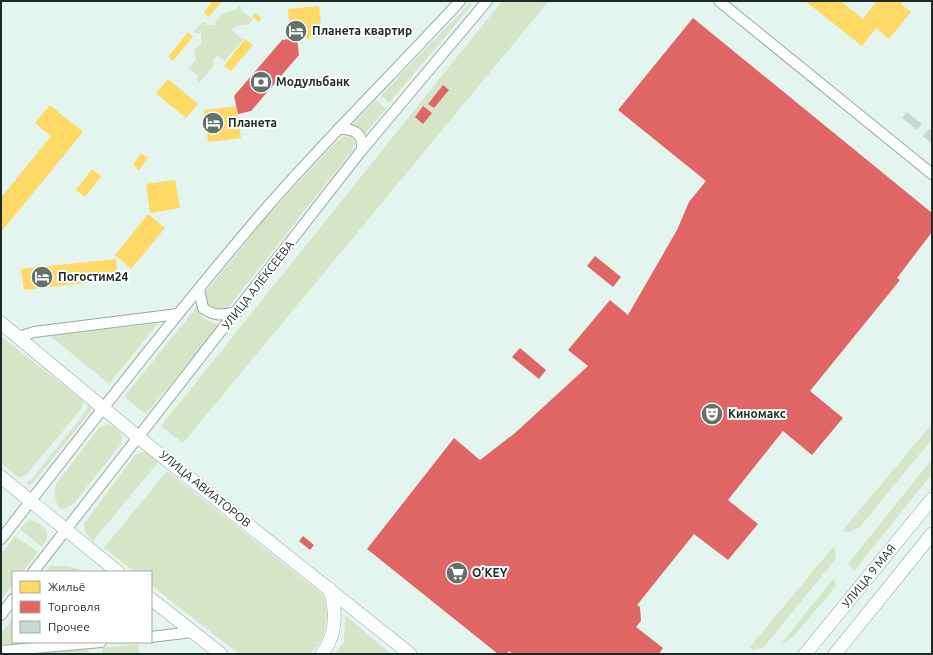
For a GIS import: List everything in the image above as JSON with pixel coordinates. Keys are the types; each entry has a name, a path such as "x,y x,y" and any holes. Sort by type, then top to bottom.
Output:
{"main road":[{"name":"УЛИЦА АВИАТОРОВ","path":"1,323 102,408 410,654"},
{"path":"1,477 117,571"},
{"name":"УЛИЦА 9 МАЯ","path":"805,654 932,499"},
{"name":"УЛИЦА 9 МАЯ","path":"835,654 932,534"},
{"path":"322,654 328,645 334,625 334,604 329,588"},
{"path":"152,600 221,654"}],"street":[{"path":"1,539 102,408 262,213 338,129 407,59 460,1"},
{"name":"УЛИЦА АЛЕКСЕЕВА","path":"34,571 362,150 487,1"},
{"path":"719,1 932,174"},
{"path":"338,129 354,129 359,134 363,142 362,150"},
{"path":"199,289 203,308 208,312 215,315 236,312"},
{"path":"18,337 34,332 178,314"},
{"path":"1,615 12,600"},
{"path":"152,637 192,632"},
{"path":"1,652 91,643"}],"green space":[{"path":"502,1 549,1 183,443 161,426"},
{"path":"470,3 472,5 389,103 381,95"},
{"path":"238,6 240,6 241,11 253,19 249,24 235,26 232,30 243,40 225,61 217,55 213,60 214,65 200,82 198,81 197,75 190,69 187,70 196,60 194,50 201,44 201,33 195,33 195,30 203,22 206,22 205,25 216,25 215,22 222,14 238,9"},
{"path":"376,100 386,109 364,135 352,125"},
{"path":"346,135 352,138 355,143 352,151 227,309 217,313 211,310 206,303 205,293 263,221 334,144"},
{"path":"196,308 204,319 219,325 146,414 124,397"},
{"path":"158,323 109,384 50,336"},
{"path":"1,336 83,401 82,408 27,474 20,478 1,463"},
{"path":"87,406 91,406 91,411 33,483 28,485 26,483 31,480 87,410"},
{"path":"108,424 116,428 122,435 122,443 74,503 67,508 61,509 55,498 56,484 99,428"},
{"path":"932,424 932,439 859,528 848,532 842,531"},
{"path":"147,451 159,461 93,541 85,532 84,524 136,454"},
{"path":"932,459 932,474 855,570 848,564"},
{"path":"167,471 323,595 327,612 324,632 319,644 310,654 239,654 152,586 152,571 134,571 104,548"},
{"path":"29,520 43,526 47,533 47,537 42,547 20,529"},
{"path":"15,536 38,552 23,571 12,571 12,585 1,600 1,555"},
{"path":"834,546 836,555 834,561 764,647 754,650 749,648"},
{"path":"50,566 67,566 84,571 47,571"},
{"path":"834,578 836,586 793,637 780,645"},
{"path":"345,615 391,654 335,654 344,642"},
{"path":"12,619 12,643 16,643 1,644 1,634"},
{"path":"138,644 139,653 103,654 102,648"},
{"path":"88,648 89,654 36,654"}],"building: Жильё":[{"path":"213,1 222,1 209,17 204,12"},
{"path":"805,1 845,1 843,3 863,19 877,1 903,1 901,4 911,12 889,39 876,28 862,46"},
{"path":"319,6 322,37 291,39 288,9"},
{"path":"255,13 262,18 259,22 252,17"},
{"path":"188,32 193,37 173,61 168,57"},
{"path":"245,39 253,45 231,71 224,66"},
{"path":"168,79 198,104 186,118 156,93"},
{"path":"50,105 83,132 1,232 1,198 51,136 35,123"},
{"path":"236,106 241,138 208,142 204,110"},
{"path":"141,153 148,158 139,170 133,165"},
{"path":"92,169 101,176 85,197 76,190"},
{"path":"175,180 180,208 150,213 146,184"},
{"path":"148,214 165,228 131,269 115,255"},
{"path":"116,259 118,279 24,290 21,269"}],"building: Торговля":[{"path":"693,18 932,213 932,232 897,278 900,280 810,391 843,418 812,455 783,431 728,500 758,524 728,560 694,534 637,605 640,607 641,621 636,627 663,648 659,654 513,654 509,651 507,654 498,654 367,549 454,438 480,460 515,433 588,366 568,350 610,300 628,315 677,230 689,202 706,181 618,110"},
{"path":"297,38 299,55 251,111 238,114 234,96 282,40"},
{"path":"443,85 449,90 434,108 428,104"},
{"path":"423,106 432,113 423,124 415,117"},
{"path":"595,256 621,277 613,287 587,266"},
{"path":"520,348 546,370 539,379 512,357"},
{"path":"303,536 314,545 310,550 299,541"}],"building: Прочее":[{"path":"907,112 922,124 917,130 902,118"},
{"path":"929,129 932,131 932,144 923,136"}],"place":[{"name":"Планета квартир","path":"296,31"},
{"name":"Модульбанк","path":"261,82"},
{"name":"Планета","path":"213,123"},
{"name":"Погостим24","path":"42,277"},
{"name":"Киномакс","path":"712,414"},
{"name":"O’KEY","path":"457,573"}]}
